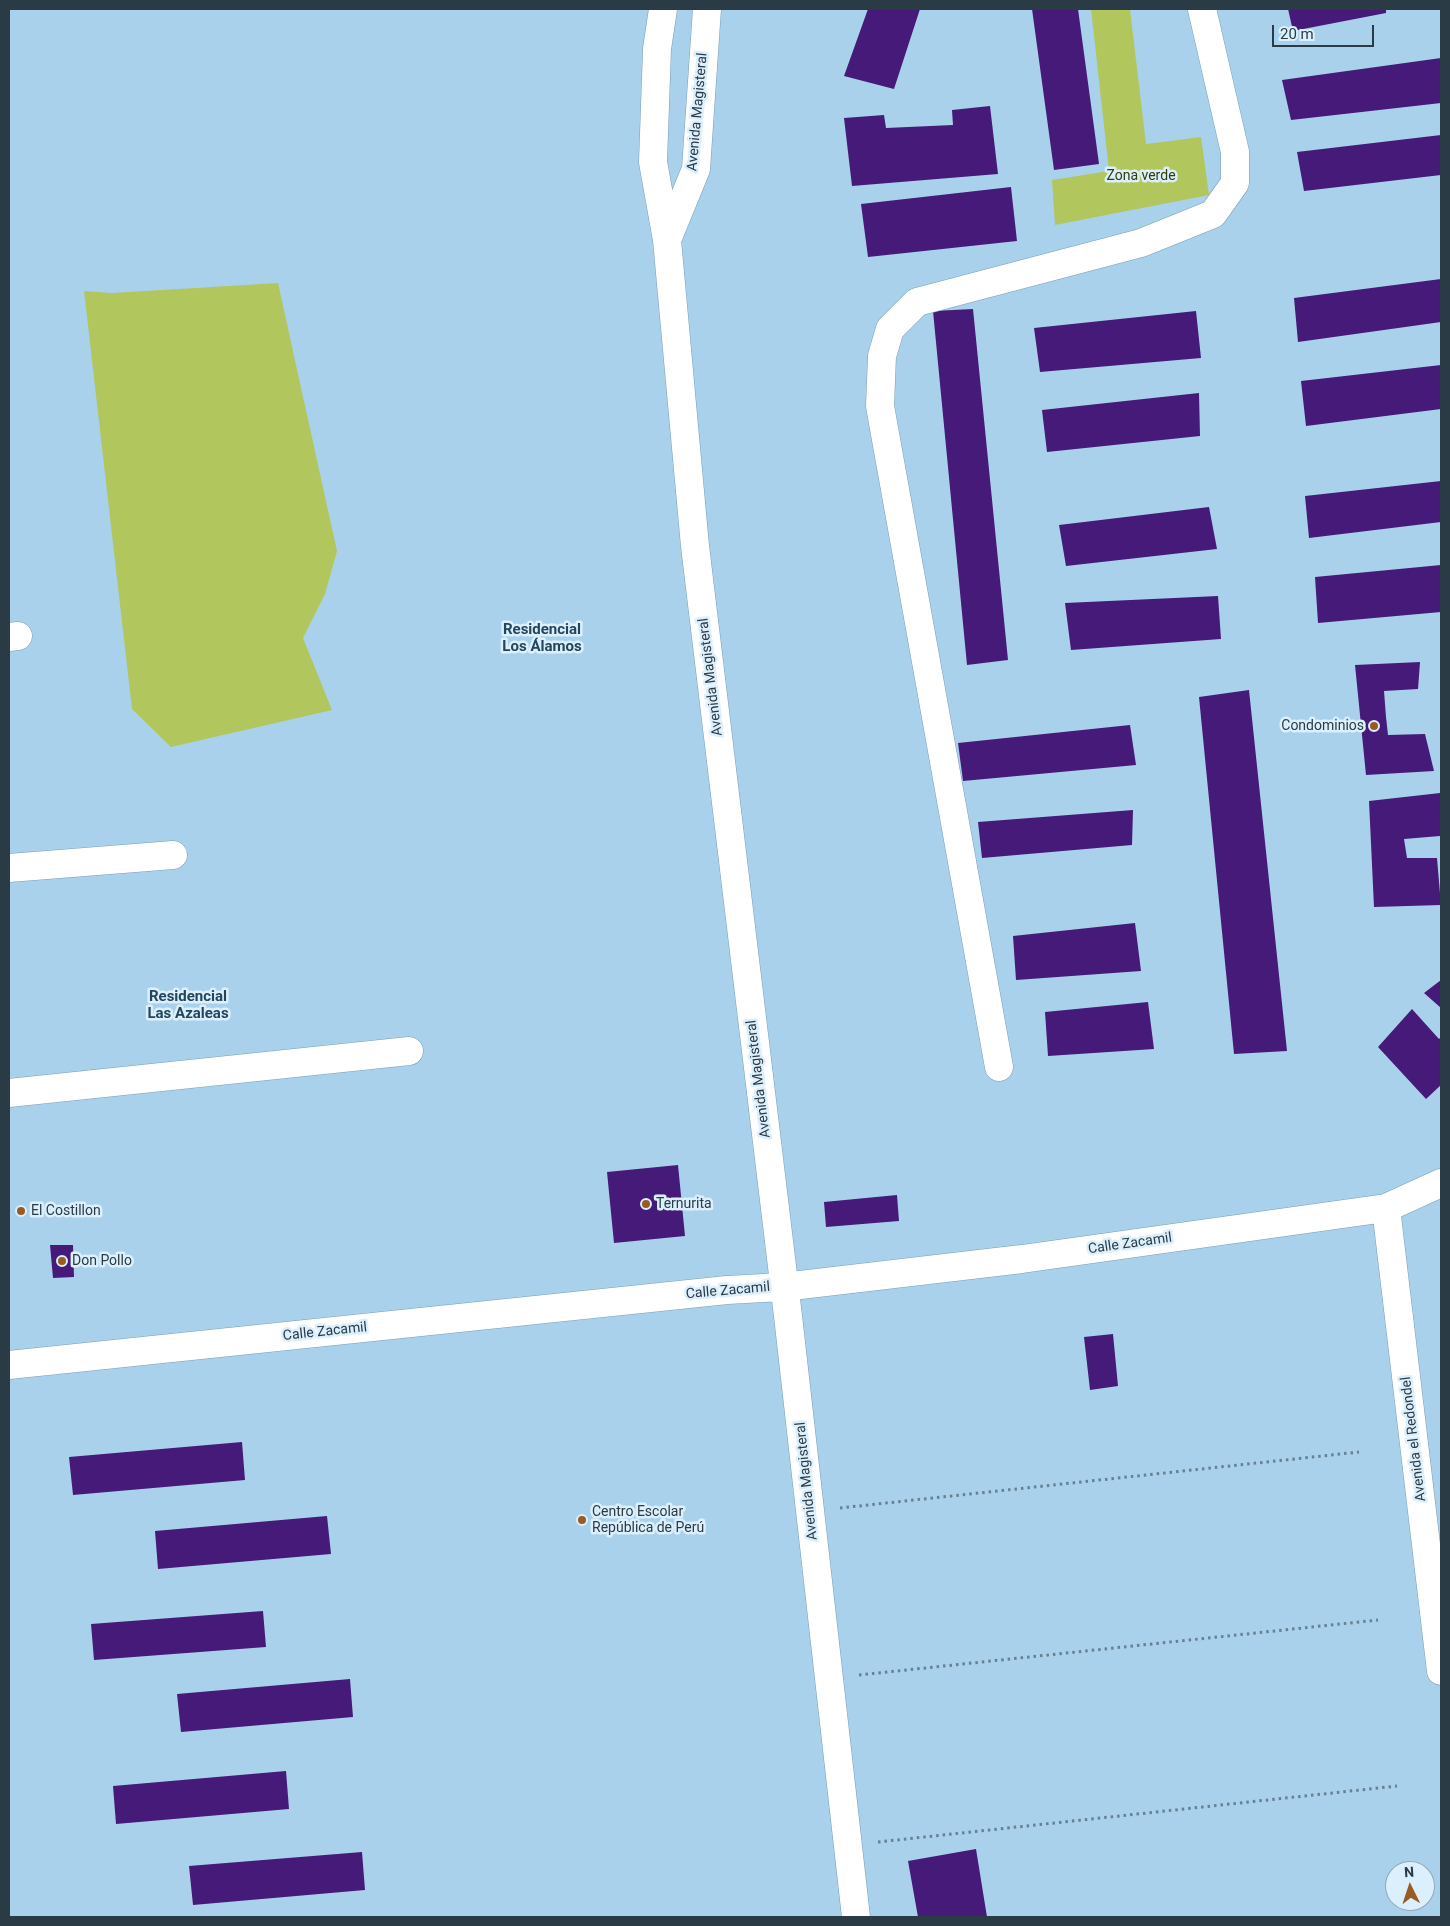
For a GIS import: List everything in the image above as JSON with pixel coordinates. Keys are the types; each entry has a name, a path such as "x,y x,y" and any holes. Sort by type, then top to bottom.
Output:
{"street":[{"name":"Avenida Magisteral","path":"663,9 657,49 653,162 667,240 695,546 788,1316 856,1917"},
{"name":"Avenida Magisteral","path":"667,240 696,169 707,9"},
{"path":"999,1067 880,406 882,356 890,329 917,302 1141,243 1213,214 1235,184 1235,152 1202,9"},
{"path":"9,868 173,855"},
{"path":"9,1093 409,1051"},
{"name":"Calle Zacamil","path":"9,1365 727,1290 784,1286 1022,1259 1386,1208 1441,1183"},
{"name":"Avenida el Redondel","path":"1386,1208 1441,1671"}],"path":[{"path":"840,1508 1360,1452"},
{"path":"859,1675 1378,1620"},
{"path":"877,1842 1397,1786"}],"green space":[{"name":"Zona verde","path":"1091,9 1130,9 1146,144 1201,137 1209,195 1055,225 1052,180 1109,171"},
{"path":"278,283 337,551 325,594 303,638 332,710 171,747 132,709 84,291 112,293"}],"building":[{"path":"868,9 920,9 894,89 844,76"},
{"path":"1032,9 1078,9 1099,164 1054,170"},
{"path":"1288,9 1386,9 1386,13 1293,31"},
{"path":"1441,58 1441,103 1291,120 1282,80"},
{"path":"990,106 998,174 852,186 844,118 884,115 886,128 953,125 952,110"},
{"path":"1441,135 1441,175 1304,191 1297,152"},
{"path":"1011,187 1017,241 868,257 861,204"},
{"path":"1441,279 1441,322 1298,342 1294,298"},
{"path":"973,309 1008,660 967,665 933,311"},
{"path":"1196,311 1201,358 1040,372 1034,328"},
{"path":"1441,365 1441,409 1306,426 1301,381"},
{"path":"1199,393 1200,436 1047,452 1042,410"},
{"path":"1441,481 1441,522 1309,538 1305,496"},
{"path":"1209,507 1217,549 1066,566 1059,525"},
{"path":"1441,565 1441,612 1318,623 1315,577"},
{"path":"1218,596 1221,639 1071,650 1065,603"},
{"name":"Condominios","path":"1420,662 1418,689 1384,691 1388,735 1425,734 1434,771 1366,775 1355,665"},
{"path":"1249,690 1287,1051 1234,1054 1199,697"},
{"path":"1130,725 1136,765 963,781 958,743"},
{"path":"1440,793 1440,836 1404,839 1407,858 1437,858 1441,905 1374,907 1369,801"},
{"path":"1133,810 1132,845 982,858 978,822"},
{"path":"1135,923 1141,971 1016,980 1013,936"},
{"path":"1441,980 1441,1008 1424,993"},
{"path":"1148,1002 1154,1049 1048,1056 1045,1012"},
{"path":"1412,1009 1439,1039 1441,1037 1441,1085 1426,1099 1378,1047"},
{"name":"Ternurita","path":"678,1165 685,1236 614,1243 607,1172"},
{"path":"897,1195 899,1221 826,1227 824,1202"},
{"name":"Don Pollo","path":"50,1245 73,1245 74,1277 53,1278"},
{"path":"1113,1334 1118,1386 1090,1390 1084,1337"},
{"path":"242,1442 245,1480 73,1495 69,1457"},
{"path":"327,1516 331,1554 158,1569 155,1531"},
{"path":"263,1611 266,1647 94,1660 91,1624"},
{"path":"350,1679 353,1717 181,1732 177,1694"},
{"path":"286,1771 289,1809 116,1824 113,1786"},
{"path":"976,1849 987,1917 918,1917 908,1861"},
{"path":"362,1852 365,1890 193,1905 189,1866"}],"place":[{"name":"Condominios","path":"1374,726"},
{"name":"Ternurita","path":"646,1204"},
{"name":"El Costillon","path":"21,1211"},
{"name":"Don Pollo","path":"62,1261"},
{"name":"Centro Escolar República de Perú","path":"582,1520"}],"district":[{"name":"Residencial Los Álamos","path":"542,638"},
{"name":"Residencial Las Azaleas","path":"188,1006"}]}
